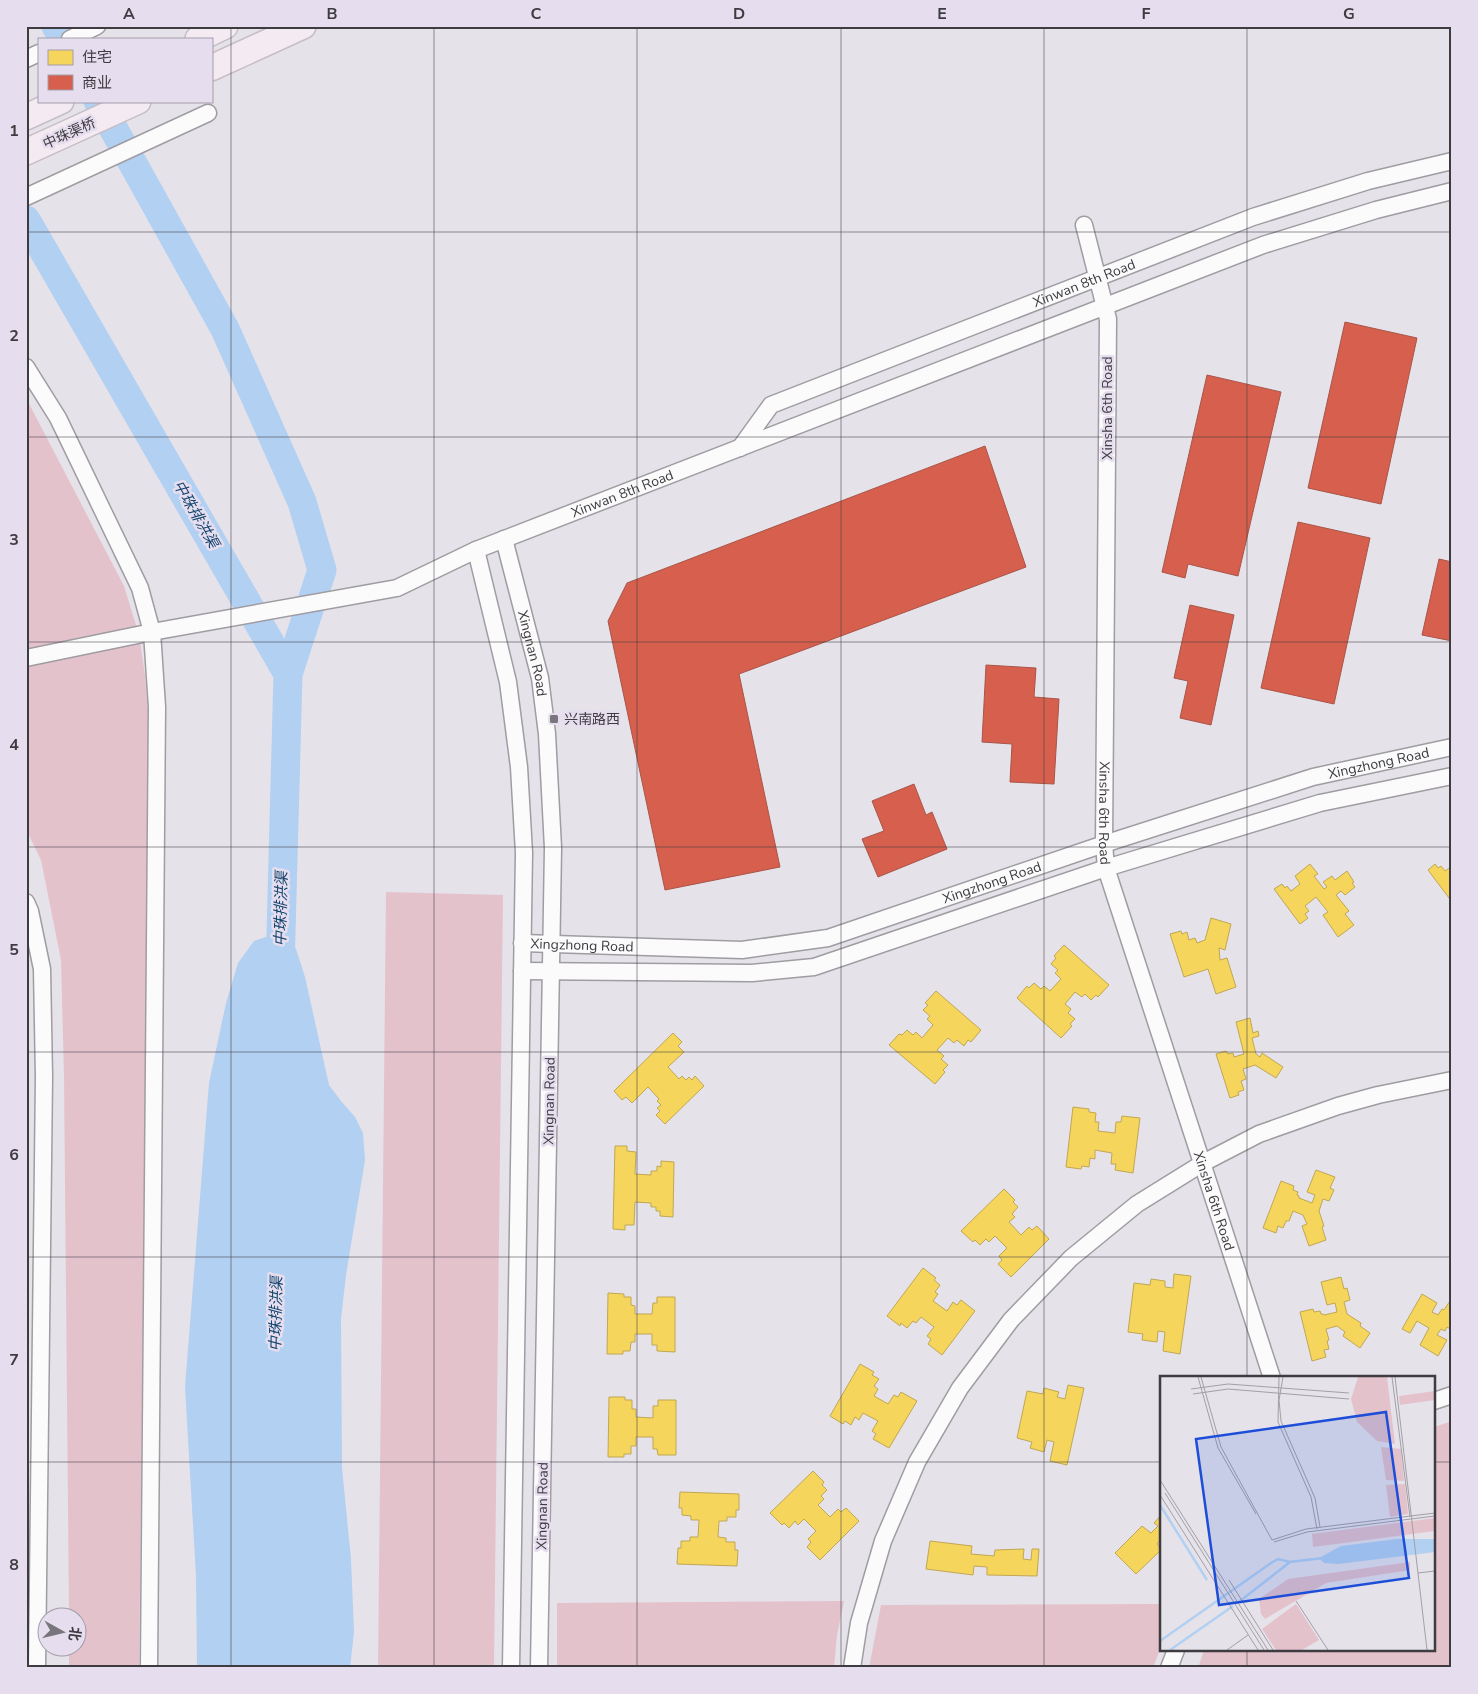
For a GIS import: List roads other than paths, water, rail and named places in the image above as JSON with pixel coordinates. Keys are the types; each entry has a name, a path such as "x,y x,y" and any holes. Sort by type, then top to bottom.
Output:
{"highway":[{"path":"200,38 226,26"},
{"path":"212,68 303,26"},
{"path":"26,117 59,102"},
{"name":"中珠渠桥","path":"26,152 136,102"}],"street":[{"path":"72,38 97,26"},
{"path":"26,59 38,53"},
{"path":"26,196 208,112"},
{"name":"Xinwan 8th Road","path":"740,448 771,405 1253,217 1368,182 1452,161"},
{"name":"Xinwan 8th Road","path":"26,658 152,632 397,588 476,550 1263,245 1376,210 1452,191"},
{"name":"Xinsha 6th Road","path":"1084,225 1108,319 1104,844 1106,868 1271,1376"},
{"path":"26,367 58,418 140,588 152,632 157,707 149,1668"},
{"name":"Xingnan Road","path":"504,540 540,678 547,734 553,838 539,1668"},
{"name":"Xingnan Road","path":"476,550 508,682 523,819 524,898 510,1668"},
{"name":"Xingzhong Road","path":"522,943 742,950 828,938 1104,844 1313,777 1452,747"},
{"name":"Xingzhong Road","path":"522,971 752,973 814,967 1106,868 1320,803 1452,776"},
{"path":"26,902 30,910 42,969 44,1077 37,1668"},
{"path":"852,1668 859,1623 883,1541 917,1462 960,1388 1011,1320 1071,1258 1137,1204 1203,1163 1259,1134 1378,1094 1452,1080"},
{"path":"1436,1400 1452,1395"},
{"path":"1169,1668 1175,1652"}],"water":[{"path":"280,932 296,949 305,977 329,1085 355,1117 363,1133 365,1160 346,1275 341,1319 342,1468 351,1559 354,1632 350,1668 197,1668 196,1576 185,1387 209,1083 226,1003 238,963 254,941"}],"waterway":[{"path":"56,26 62,38"},
{"path":"99,102 225,329 302,502 322,570 288,674"},
{"name":"中珠排洪渠","path":"26,220 288,674 280,970"}],"place":[{"name":"兴南路西","path":"554,719"}]}
